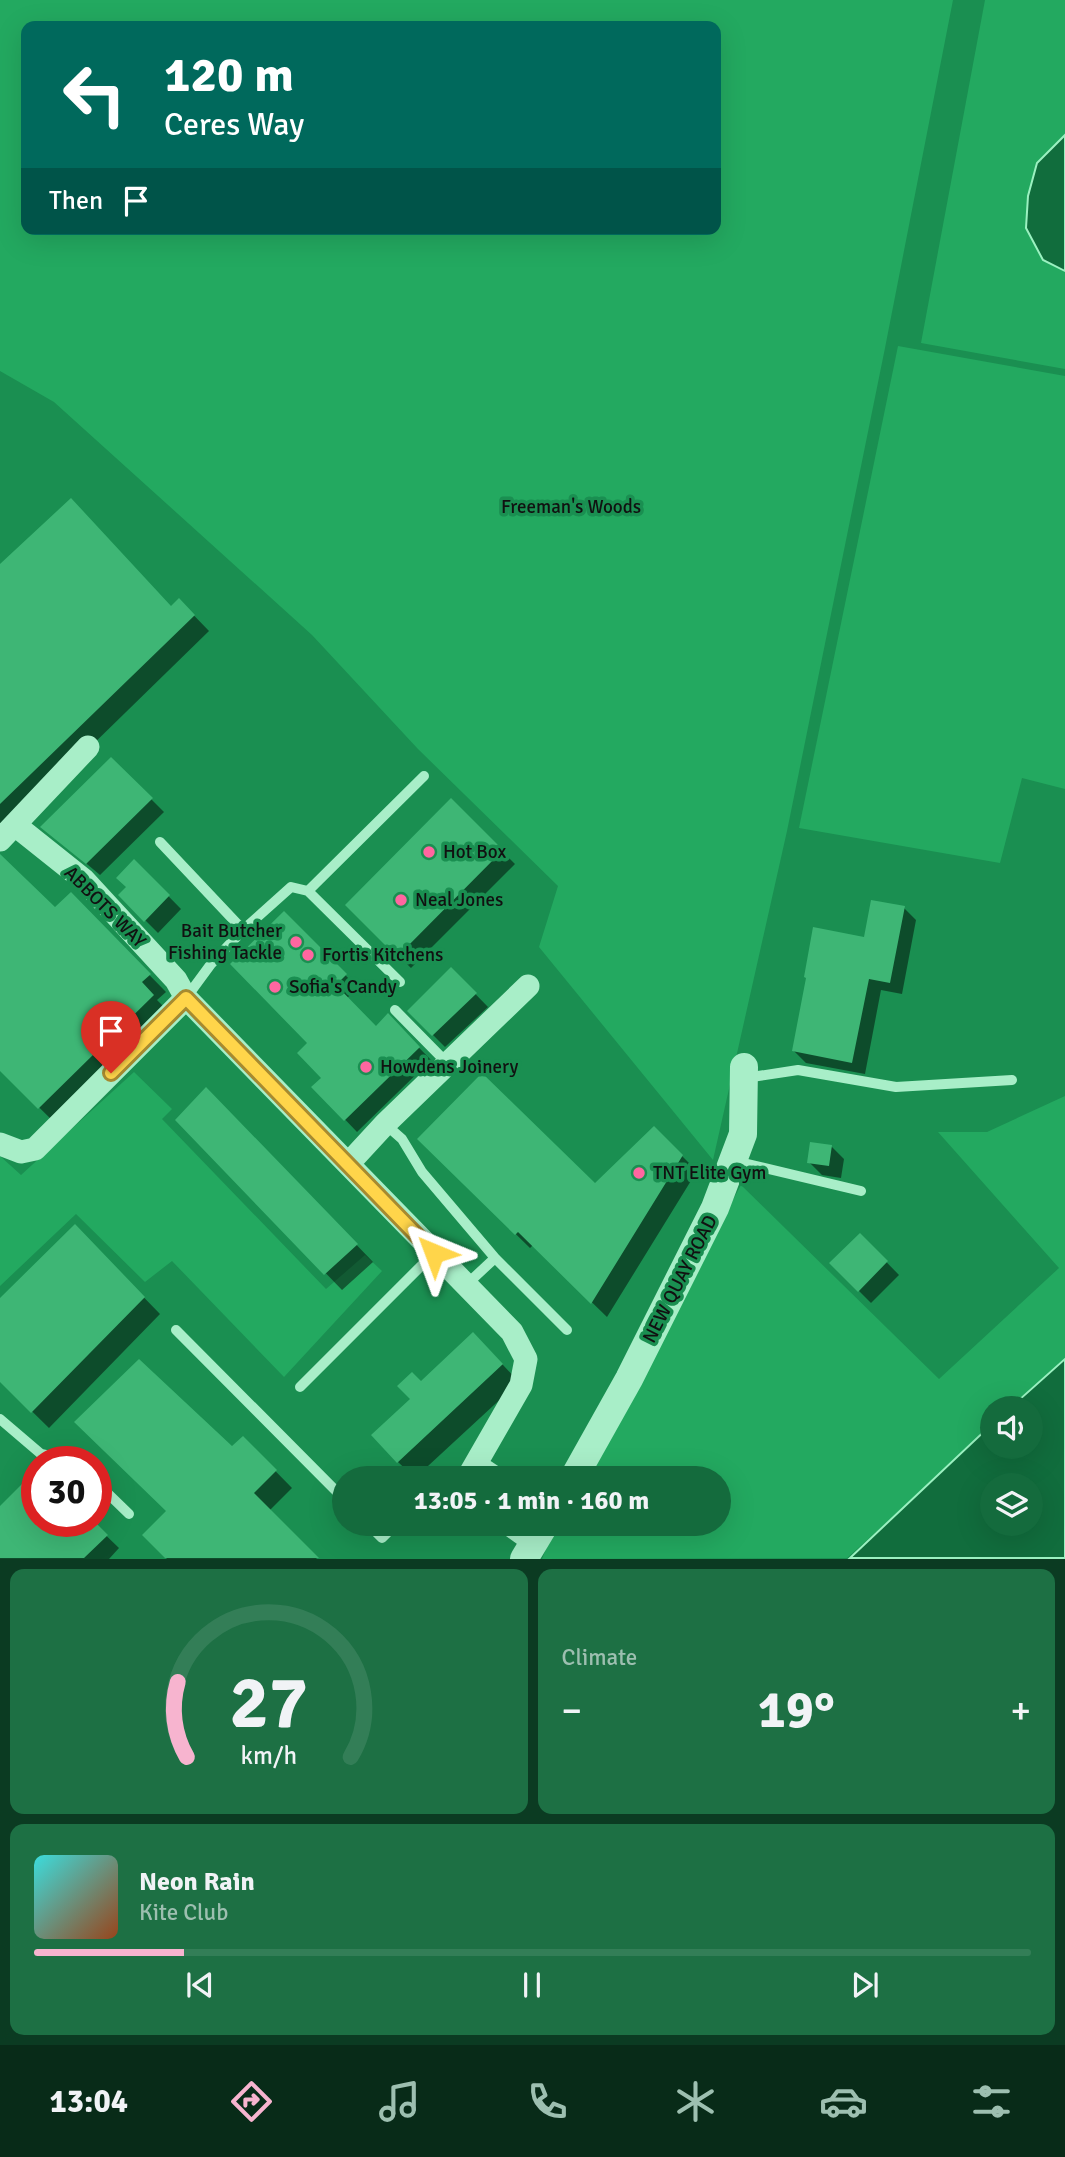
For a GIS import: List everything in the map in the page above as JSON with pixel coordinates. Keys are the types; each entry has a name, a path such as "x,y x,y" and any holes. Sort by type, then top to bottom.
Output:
{"street":[{"path":"8,832 88,747"},
{"name":"ABBOTS WAY","path":"8,832 83,880 176,980 186,998 512,1332 526,1359 521,1385 475,1466"},
{"path":"349,1163 385,1124 528,986"},
{"path":"11,1148 35,1149 186,998"},
{"name":"NEW QUAY ROAD","path":"581,1466 671,1299 715,1208 743,1134 743,1072"}],"lane":[{"path":"308,891 425,776"},
{"path":"160,842 243,930"},
{"path":"186,998 211,964 243,930 291,887 308,891 400,982"},
{"path":"394,1010 449,1065"},
{"path":"743,1072 798,1070 896,1087 1012,1080"},
{"path":"385,1124 402,1139 422,1172 495,1258 567,1330"},
{"path":"733,1161 862,1191"},
{"path":"300,1387 434,1253"},
{"path":"466,1285 495,1258"},
{"path":"176,1330 332,1487"},
{"path":"0,1419 32,1446"},
{"path":"112,1498 129,1514"}],"green space":[{"name":"Freeman's Woods","path":"0,0 953,0 787,831 713,1160 539,947 558,886 418,749 312,635 54,402 0,371"},
{"path":"985,0 1065,0 1065,135 1037,163 1043,260 1065,271 1065,369 921,343"},
{"path":"898,346 1065,376 1065,789 1022,778 1000,863 799,828"},
{"path":"134,1072 172,1109 162,1119 326,1289 365,1255 382,1271 284,1377 172,1261 145,1282 76,1214 0,1286 0,1156 21,1175"},
{"path":"1065,1096 1065,1360 1027,1396 980,1396 980,1439 847,1558 542,1559 551,1536 731,1536 731,1466 588,1466 741,1185 939,1379 1059,1268 938,1132 987,1132"}],"shaded area":[{"path":"1065,135 1065,271 1043,260 1026,228 1028,196 1037,163"},
{"path":"1065,1359 1065,1558 850,1558 980,1435 980,1459 1043,1459 1043,1396 1024,1396"}],"building":[{"path":"71,498 171,606 179,598 195,615 0,804 0,564"},
{"path":"111,757 153,798 86,864 40,827"},
{"path":"451,798 503,850 397,957 345,905"},
{"path":"0,854 55,907 71,892 151,974 142,982 154,995 38,1109 0,1071"},
{"path":"134,859 170,895 144,922 118,895 126,887 116,878"},
{"path":"871,900 905,906 890,983 869,979 852,1063 792,1051 813,927 864,937"},
{"path":"284,911 347,974 336,985 376,1026 388,1013 420,1047 344,1121 311,1087 321,1078 297,1053 307,1043 230,964"},
{"path":"451,967 477,993 432,1036 407,1011"},
{"path":"482,1073 595,1183 654,1126 683,1155 591,1304 518,1232 515,1235 417,1139"},
{"path":"206,1087 358,1244 324,1275 175,1120"},
{"path":"810,1142 832,1145 829,1166 807,1163"},
{"path":"75,1224 145,1297 31,1413 0,1382 0,1298"},
{"path":"860,1233 888,1261 858,1292 829,1263"},
{"path":"473,1332 503,1364 397,1463 371,1435 410,1399 397,1386 412,1372 421,1381"},
{"path":"139,1359 232,1446 243,1436 277,1470 254,1493 319,1558 165,1558 142,1535 166,1511 112,1459 112,1446 99,1446 74,1422"},
{"path":"21,1485 21,1537 106,1537 84,1558 0,1558 0,1506"}],"place":[{"name":"Hot Box","path":"429,852"},
{"name":"Neal Jones","path":"401,900"},
{"name":"Bait Butcher Fishing Tackle","path":"296,942"},
{"name":"Fortis Kitchens","path":"308,955"},
{"name":"Sofia's Candy","path":"275,987"},
{"name":"Howdens Joinery","path":"366,1067"},
{"name":"TNT Elite Gym","path":"639,1173"}],"route":[{"path":"111,1073 186,998 434,1253"}]}
